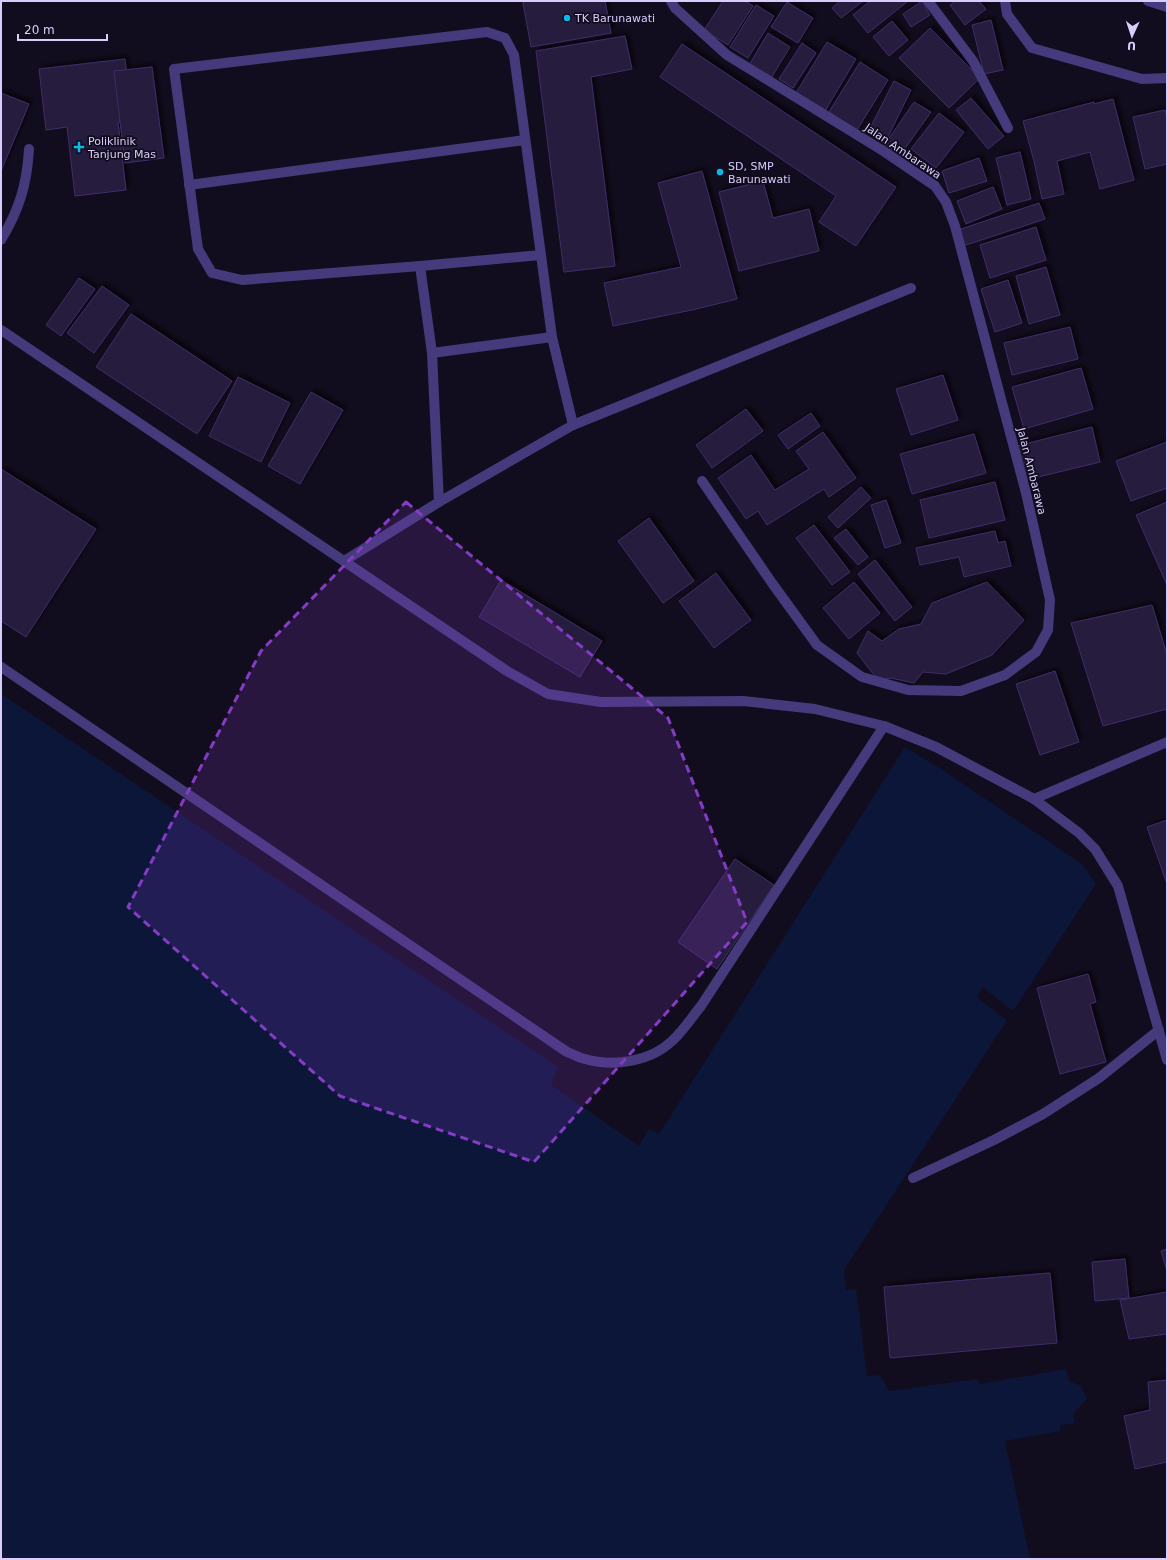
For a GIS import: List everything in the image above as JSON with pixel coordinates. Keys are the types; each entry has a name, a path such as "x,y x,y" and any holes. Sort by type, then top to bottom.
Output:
{"street":[{"name":"Jalan Ambarawa","path":"671,1 675,8 727,55 885,152 934,186 946,202 955,226 1026,493 1050,600 1048,630 1036,652 1005,675 961,691 908,690 862,677 817,645 772,583 702,481"},
{"path":"928,1 973,61 1008,128"},
{"path":"1005,1 1007,14 1032,48 1142,78 1167,78"},
{"path":"1148,1 1167,7"},
{"path":"541,255 242,280 212,273 198,249 174,69 487,32 505,38 514,55 525,140 541,255 552,337 573,425"},
{"path":"189,185 525,140"},
{"path":"1,240 13,221 22,198 28,168 29,149"},
{"path":"420,266 432,353 439,502"},
{"path":"344,561 439,502 573,425 911,288"},
{"path":"1,330 507,671 548,694 601,702 743,701 815,709 884,726 936,747 1034,799 1079,833 1095,848 1118,886 1167,1060"},
{"path":"432,353 552,337"},
{"path":"1,667 568,1052 584,1059 609,1063 629,1061 650,1056 672,1042 701,1006 884,726"},
{"path":"1034,799 1167,742"},
{"path":"913,1178 994,1140 1042,1114 1099,1078 1159,1030"}],"highlighted area":[{"path":"406,502 668,718 747,922 534,1162 340,1096 128,907 261,651"}],"water":[{"path":"1,694 558,1067 551,1085 639,1146 649,1129 659,1134 905,747 938,767 1082,864 1096,884 844,1270 846,1290 856,1289 867,1376 880,1375 889,1391 977,1379 980,1384 1066,1369 1069,1381 1081,1386 1087,1399 1073,1414 1075,1423 1059,1426 1061,1431 1005,1441 1030,1559 1,1559"}],"pier":[{"path":"983,987 1013,1011 1007,1021 977,997"}],"building":[{"name":"TK Barunawati","path":"524,1 605,1 611,33 531,47 523,3"},
{"path":"723,1 745,1 753,6 728,45 704,30"},
{"path":"840,1 863,1 841,18 832,8"},
{"path":"870,1 908,1 868,33 853,15"},
{"path":"922,1 930,15 911,27 903,14"},
{"path":"956,1 979,1 986,9 965,25 950,5"},
{"path":"787,2 813,18 798,43 771,27"},
{"path":"756,5 774,16 748,58 730,47"},
{"path":"991,20 1003,70 984,74 972,25"},
{"path":"892,21 908,40 889,56 873,37"},
{"path":"930,28 980,78 949,108 899,58"},
{"path":"768,33 790,47 770,80 748,67"},
{"path":"625,36 632,69 591,77 615,266 564,272 536,51"},
{"path":"827,42 856,59 825,111 796,93"},
{"path":"802,43 816,53 793,88 779,79"},
{"path":"682,44 896,187 856,246 819,222 836,196 660,77"},
{"path":"125,59 132,121 118,122 126,190 75,196 67,127 46,130 39,69"},
{"path":"860,62 888,80 857,130 829,112"},
{"path":"152,67 164,158 125,163 114,71"},
{"path":"894,81 911,90 886,141 868,132"},
{"path":"1,93 29,104 1,171"},
{"path":"971,98 1004,136 988,149 956,110"},
{"path":"1113,99 1134,180 1100,189 1090,152 1057,161 1064,194 1042,199 1034,161 1023,121 1094,102 1094,104"},
{"path":"914,102 931,112 899,157 883,147"},
{"path":"1165,110 1167,118 1167,164 1145,169 1133,117"},
{"path":"939,113 964,132 936,168 911,149"},
{"path":"1020,152 1031,199 1007,205 996,158"},
{"path":"979,158 987,181 949,193 942,171"},
{"path":"702,171 737,299 613,326 604,283 681,267 658,183"},
{"path":"763,181 773,218 809,209 819,251 739,271 719,192"},
{"path":"993,187 1002,209 966,224 957,201"},
{"path":"1039,203 1045,219 963,246 958,230"},
{"path":"1036,227 1046,260 990,278 980,245"},
{"path":"1046,267 1060,315 1029,324 1016,276"},
{"path":"79,278 95,289 61,336 46,325"},
{"path":"1008,280 1022,323 995,332 981,289"},
{"path":"102,286 129,305 94,353 67,333"},
{"path":"131,314 232,381 197,434 96,367"},
{"path":"1070,327 1078,359 1012,375 1004,343"},
{"path":"1081,368 1093,409 1024,429 1012,387"},
{"path":"943,375 958,420 911,435 896,389"},
{"path":"238,377 290,403 261,462 209,436"},
{"path":"311,392 343,410 300,484 268,466"},
{"path":"746,409 763,431 712,468 696,445"},
{"path":"811,413 820,426 788,449 778,435"},
{"path":"1092,427 1100,462 1026,480 1017,446"},
{"path":"823,432 856,478 829,497 824,489 767,525 758,511 746,519 718,478 751,455 775,490 809,469 796,451"},
{"path":"974,434 986,473 912,494 900,454"},
{"path":"1167,442 1167,488 1131,501 1116,461"},
{"path":"1,469 96,529 26,637 1,621"},
{"path":"995,482 1005,520 929,538 920,500"},
{"path":"861,487 871,498 838,528 828,517"},
{"path":"886,500 901,543 885,548 871,505"},
{"path":"1167,502 1167,585 1136,515"},
{"path":"649,518 694,581 663,603 618,541"},
{"path":"814,525 850,572 832,585 796,538"},
{"path":"846,529 868,557 858,565 834,538"},
{"path":"995,531 998,543 1005,541 1011,566 964,577 959,557 920,565 916,548"},
{"path":"875,560 912,607 895,621 858,574"},
{"path":"716,573 751,620 714,648 679,601"},
{"path":"501,580 602,641 580,677 479,617"},
{"path":"854,582 880,613 849,639 823,608"},
{"path":"987,582 1024,620 992,655 946,674 923,672 914,683 891,678 878,680 857,653 868,631 882,641 899,629 921,624 932,603"},
{"path":"1152,605 1167,655 1167,709 1103,726 1071,623"},
{"path":"1055,671 1079,742 1040,755 1016,684"},
{"path":"1167,820 1167,884 1147,827"},
{"path":"735,859 774,885 717,969 678,942"},
{"path":"1088,974 1096,1002 1090,1004 1106,1062 1060,1074 1037,988"},
{"path":"1167,1249 1167,1271 1161,1251"},
{"path":"1125,1259 1129,1298 1095,1301 1092,1262"},
{"path":"1050,1273 1057,1343 890,1358 884,1287"},
{"path":"1167,1292 1167,1334 1129,1339 1120,1300"},
{"path":"1167,1380 1167,1462 1135,1469 1124,1416 1150,1410 1148,1382"}],"place":[{"name":"TK Barunawati","path":"567,18"},
{"name":"Poliklinik Tanjung Mas","path":"79,147"},
{"name":"SD, SMP Barunawati","path":"720,172"}]}
